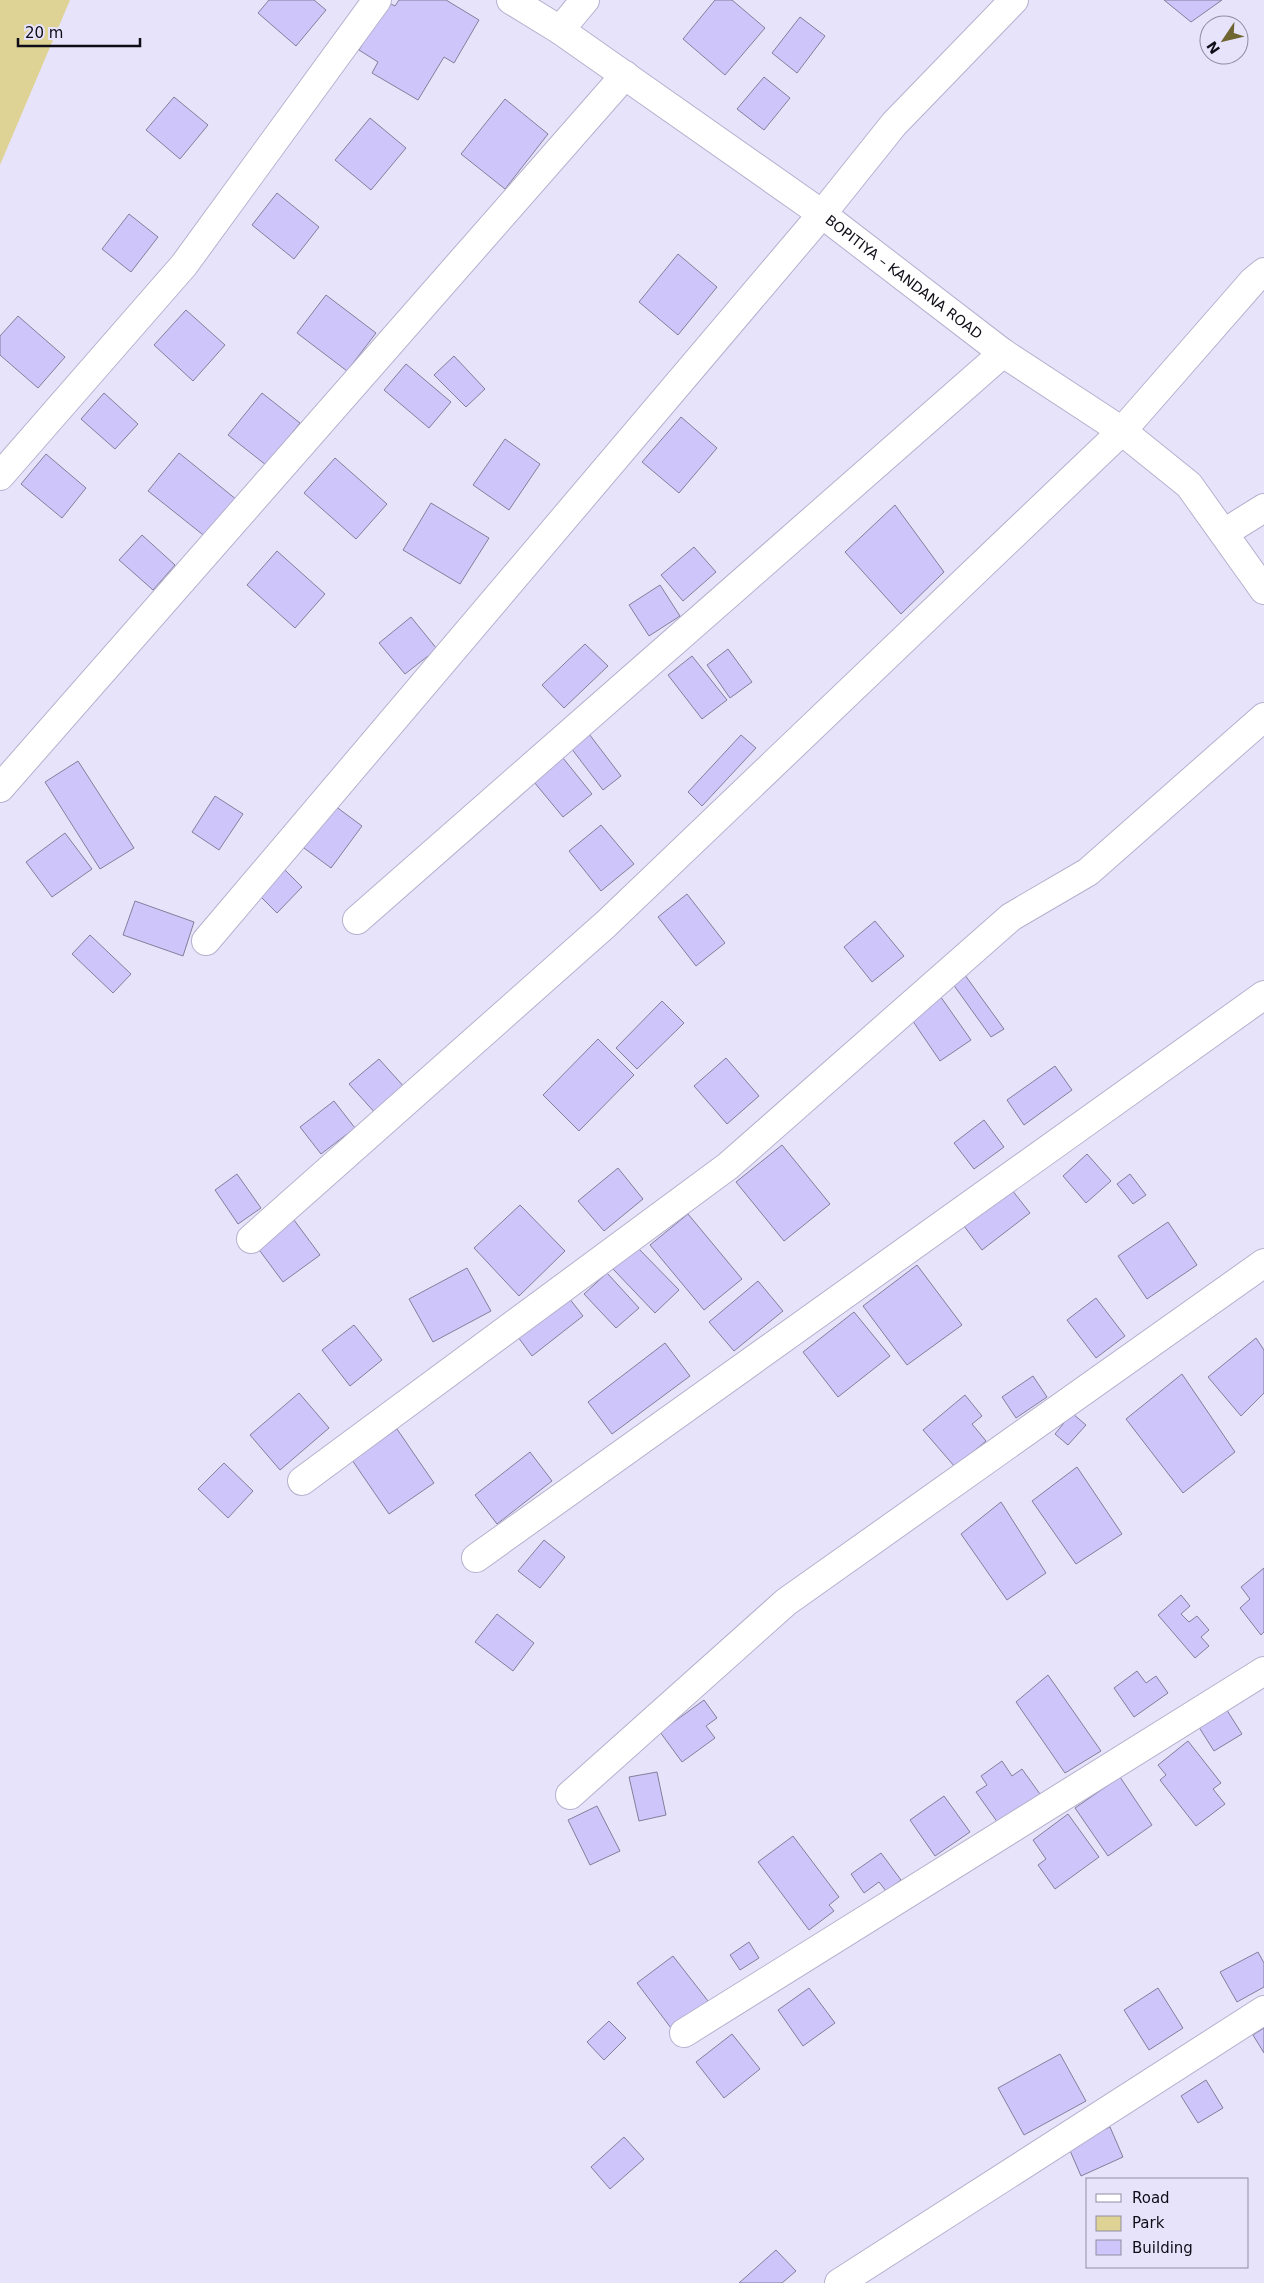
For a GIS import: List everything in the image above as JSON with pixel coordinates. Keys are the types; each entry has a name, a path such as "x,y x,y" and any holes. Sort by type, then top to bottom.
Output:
{"street":[{"path":"0,476 184,265 377,0"},
{"name":"BOPITIYA – KANDANA ROAD","path":"511,0 560,30 822,214 1003,353 1122,431 1189,484 1264,590"},
{"path":"560,30 585,0"},
{"path":"206,942 822,214 894,124 1014,0"},
{"path":"0,788 625,75"},
{"path":"251,1239 606,924 1122,431 1253,280 1264,272"},
{"path":"357,920 1003,353"},
{"path":"1224,533 1264,508"},
{"path":"302,1481 728,1166 1011,917 1088,872 1264,717"},
{"path":"476,1558 1264,995"},
{"path":"570,1796 786,1602 1264,1263"},
{"path":"684,2033 1264,1670"},
{"path":"839,2283 1264,2010"}],"green space":[{"path":"0,0 70,0 0,165"}],"building":[{"path":"269,0 314,0 326,10 296,46 258,13"},
{"path":"399,0 446,0 479,20 454,63 444,57 418,100 372,73 378,62 359,50 387,2 395,6"},
{"path":"715,0 732,0 765,28 725,75 683,39"},
{"path":"1164,0 1222,0 1199,15 1191,22"},
{"path":"800,17 825,36 797,73 772,53"},
{"path":"764,77 790,98 764,130 737,109"},
{"path":"174,97 208,125 180,159 146,130"},
{"path":"505,99 548,134 505,189 461,154"},
{"path":"370,118 406,148 371,190 335,160"},
{"path":"277,193 319,227 294,259 252,225"},
{"path":"129,214 158,237 131,272 102,249"},
{"path":"678,254 717,287 678,335 639,302"},
{"path":"326,295 376,333 347,371 297,333"},
{"path":"186,310 225,345 193,381 154,345"},
{"path":"18,316 65,357 38,388 0,355 0,336"},
{"path":"454,356 485,389 466,407 434,375"},
{"path":"406,364 451,402 429,428 384,390"},
{"path":"104,393 138,424 115,449 81,419"},
{"path":"262,393 300,423 266,465 228,435"},
{"path":"681,417 717,448 679,493 642,462"},
{"path":"505,439 540,464 509,510 473,485"},
{"path":"179,453 237,500 207,538 148,491"},
{"path":"46,454 86,488 62,518 21,484"},
{"path":"335,458 387,504 356,539 304,493"},
{"path":"431,503 489,538 460,584 403,550"},
{"path":"895,505 944,572 901,614 845,552"},
{"path":"142,535 175,565 153,590 119,560"},
{"path":"694,547 716,572 683,601 661,575"},
{"path":"277,551 325,594 295,628 247,585"},
{"path":"660,585 680,616 649,636 629,605"},
{"path":"411,617 437,649 405,674 379,643"},
{"path":"585,644 608,666 564,708 542,685"},
{"path":"728,649 752,682 730,698 707,665"},
{"path":"692,656 727,700 702,719 668,675"},
{"path":"586,730 621,776 603,790 568,744"},
{"path":"741,735 756,748 702,806 688,792"},
{"path":"563,758 592,794 563,817 534,782"},
{"path":"78,761 134,848 100,869 45,782"},
{"path":"215,796 243,814 219,850 192,832"},
{"path":"331,803 362,826 331,868 300,845"},
{"path":"601,825 634,864 601,891 569,851"},
{"path":"65,833 92,869 52,897 26,862"},
{"path":"281,866 302,887 277,913 256,892"},
{"path":"687,894 725,943 696,966 658,917"},
{"path":"135,901 194,922 183,956 123,935"},
{"path":"875,921 904,956 872,982 844,947"},
{"path":"90,935 131,974 113,993 72,954"},
{"path":"962,971 1004,1029 991,1037 950,980"},
{"path":"938,993 971,1040 940,1061 908,1014"},
{"path":"662,1001 684,1023 637,1069 616,1048"},
{"path":"598,1039 634,1075 579,1131 543,1095"},
{"path":"726,1058 759,1096 727,1124 694,1086"},
{"path":"379,1059 406,1089 377,1115 349,1084"},
{"path":"1055,1066 1072,1090 1024,1125 1007,1100"},
{"path":"334,1101 355,1128 321,1154 300,1127"},
{"path":"984,1120 1004,1147 974,1169 954,1143"},
{"path":"782,1145 830,1204 784,1241 736,1182"},
{"path":"1087,1154 1111,1181 1086,1203 1063,1176"},
{"path":"618,1168 643,1199 604,1231 578,1201"},
{"path":"237,1174 261,1208 238,1224 215,1190"},
{"path":"1130,1174 1146,1195 1133,1204 1117,1184"},
{"path":"1012,1190 1030,1213 982,1250 964,1226"},
{"path":"520,1205 565,1251 519,1296 474,1248"},
{"path":"688,1214 742,1279 704,1310 650,1245"},
{"path":"294,1220 320,1255 283,1282 257,1247"},
{"path":"1168,1222 1197,1265 1147,1299 1118,1256"},
{"path":"637,1247 679,1290 655,1313 613,1269"},
{"path":"917,1265 962,1325 907,1365 863,1306"},
{"path":"467,1268 491,1311 433,1342 409,1299"},
{"path":"607,1273 639,1308 616,1328 584,1294"},
{"path":"758,1281 783,1311 734,1351 709,1322"},
{"path":"569,1298 583,1316 532,1356 518,1337"},
{"path":"1096,1298 1125,1336 1096,1358 1067,1320"},
{"path":"854,1312 890,1356 838,1397 803,1352"},
{"path":"354,1325 382,1360 350,1386 322,1350"},
{"path":"1256,1338 1264,1350 1264,1393 1241,1416 1208,1377"},
{"path":"665,1343 690,1376 612,1434 588,1402"},
{"path":"1182,1374 1235,1452 1183,1493 1126,1419"},
{"path":"1033,1376 1047,1397 1016,1418 1002,1397"},
{"path":"299,1393 329,1428 280,1470 250,1435"},
{"path":"965,1395 982,1416 972,1424 986,1441 955,1467 923,1430"},
{"path":"1072,1413 1086,1425 1068,1445 1055,1434"},
{"path":"397,1429 434,1483 389,1514 352,1460"},
{"path":"530,1452 552,1481 497,1524 475,1495"},
{"path":"224,1463 253,1491 228,1518 198,1489"},
{"path":"1077,1467 1122,1534 1076,1564 1032,1501"},
{"path":"1001,1502 1046,1573 1007,1600 961,1534"},
{"path":"544,1540 565,1557 540,1588 518,1571"},
{"path":"1264,1568 1264,1632 1261,1635 1240,1608 1250,1599 1241,1587"},
{"path":"1181,1595 1190,1606 1181,1614 1189,1622 1197,1616 1209,1630 1201,1637 1209,1646 1195,1658 1158,1615"},
{"path":"497,1614 534,1643 513,1671 475,1642"},
{"path":"1137,1671 1146,1683 1156,1676 1168,1693 1134,1717 1114,1688"},
{"path":"1048,1675 1101,1751 1065,1773 1016,1702"},
{"path":"704,1700 717,1718 706,1726 715,1738 682,1762 660,1732"},
{"path":"1223,1704 1242,1734 1214,1751 1195,1721"},
{"path":"1188,1741 1221,1783 1213,1789 1225,1804 1196,1826 1160,1780 1166,1775 1158,1765"},
{"path":"1002,1761 1012,1776 1022,1769 1040,1794 998,1823 976,1792 987,1785 981,1776"},
{"path":"657,1772 666,1815 639,1821 629,1777"},
{"path":"1120,1777 1152,1825 1108,1856 1075,1808"},
{"path":"944,1796 970,1832 935,1856 910,1820"},
{"path":"597,1806 620,1851 590,1865 568,1820"},
{"path":"1068,1814 1099,1857 1055,1889 1038,1865 1046,1859 1033,1840"},
{"path":"793,1836 839,1897 829,1905 834,1911 809,1930 758,1862"},
{"path":"881,1853 901,1880 886,1891 879,1882 864,1893 851,1874"},
{"path":"749,1942 759,1958 740,1970 730,1955"},
{"path":"1258,1952 1264,1963 1264,1987 1237,2002 1220,1972"},
{"path":"673,1956 708,2001 671,2028 637,1983"},
{"path":"809,1988 835,2023 803,2046 778,2010"},
{"path":"1158,1988 1183,2028 1149,2050 1124,2010"},
{"path":"609,2021 626,2038 604,2060 587,2042"},
{"path":"1264,2028 1264,2053 1253,2035"},
{"path":"732,2034 760,2069 724,2098 696,2062"},
{"path":"1060,2054 1086,2101 1024,2135 998,2088"},
{"path":"1206,2080 1223,2108 1198,2123 1181,2096"},
{"path":"1110,2127 1123,2157 1081,2176 1068,2146"},
{"path":"624,2137 644,2159 610,2189 591,2167"},
{"path":"776,2250 796,2271 782,2283 739,2283"}]}
